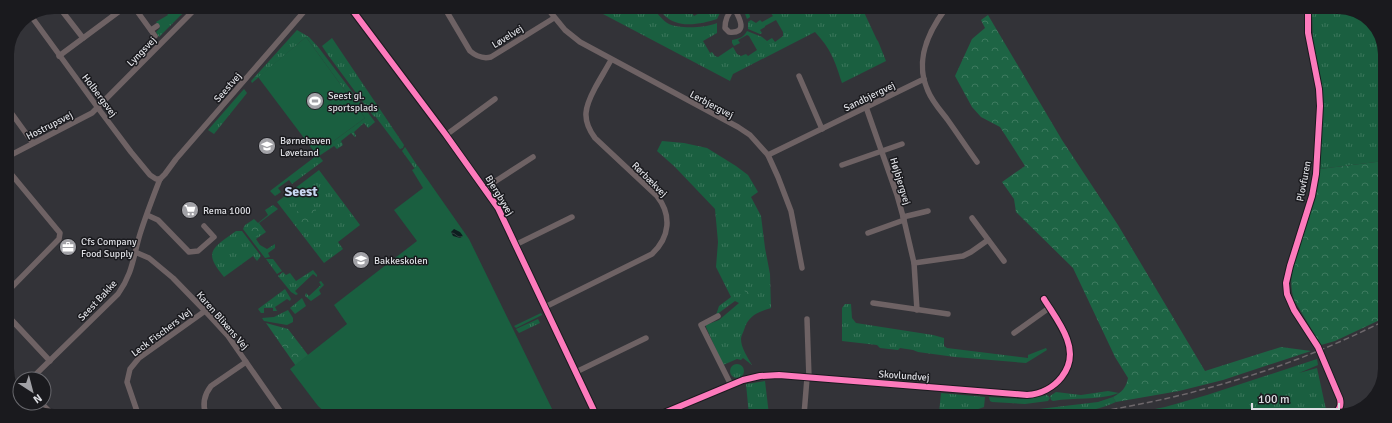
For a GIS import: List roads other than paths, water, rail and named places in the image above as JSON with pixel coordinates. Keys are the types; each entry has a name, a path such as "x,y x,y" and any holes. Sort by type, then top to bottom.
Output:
{"street":[{"path":"64,14 82,38"},
{"path":"59,56 113,14"},
{"path":"139,14 156,36"},
{"name":"Lyngsvej","path":"98,108 190,14"},
{"name":"Seestvej","path":"160,179 302,14"},
{"name":"Bjergbyvej","path":"355,14 485,188 498,208 593,409"},
{"name":"Løvelvej","path":"448,14 470,51 480,58 491,57 554,18"},
{"name":"Lerbjergvej","path":"551,14 565,30 580,42 738,127 750,135 768,155 778,177 791,211 802,268"},
{"path":"942,14 931,29 926,41 922,66 924,79 930,95 977,162"},
{"name":"Plovfuren","path":"1308,14 1308,33 1319,89 1320,106 1316,174 1312,196 1286,283 1287,294 1294,310 1318,347"},
{"name":"Holbergsvej","path":"34,20 59,56 150,175 156,179 160,179"},
{"path":"151,30 157,26"},
{"name":"Rørbækvej","path":"545,307 646,258 658,249 667,229 667,215 662,202 595,138 588,126 586,115 587,104 611,60"},
{"path":"799,76 822,129"},
{"name":"Sandbjergvej","path":"768,155 924,79"},
{"path":"446,135 495,99"},
{"name":"Højbjergvej","path":"866,107 882,150 903,219 914,263 917,310"},
{"name":"Hostrupsvej","path":"14,153 92,113 98,108"},
{"path":"14,117 33,143"},
{"name":"Højbjergvej","path":"842,165 902,144"},
{"name":"Bjergbyvej","path":"485,188 534,157"},
{"path":"14,177 60,233 59,239 14,285"},
{"name":"Seest Bakke","path":"39,371 118,294 130,274 135,252 160,179"},
{"name":"Højbjergvej","path":"868,233 928,211"},
{"path":"147,215 158,220 189,252 198,251 214,237 204,226"},
{"path":"515,245 572,217"},
{"path":"972,218 1004,261"},
{"path":"914,263 963,256 988,240"},
{"name":"Karen Blixens Vej","path":"135,252 149,258 173,278 205,311 228,336 280,409"},
{"name":"Skovlundvej","path":"673,409 731,385 760,376 779,375 1027,395 1042,392 1056,384 1066,372 1070,356 1070,348 1065,333 1044,299"},
{"path":"873,303 948,314"},
{"path":"1014,333 1049,308"},
{"name":"Leck Fischers Vej","path":"136,409 127,382 130,369 139,358 205,311"},
{"path":"718,316 701,325 731,385"},
{"path":"805,409 808,378 807,319"},
{"path":"14,322 50,361"},
{"path":"576,372 646,338"},
{"path":"1323,358 1340,399 1340,409"},
{"path":"204,409 203,406 207,391 211,386 246,362"}],"water":[{"path":"454,229 460,232 463,236 460,238 453,236 451,232"}],"tunnel":[{"path":"1318,347 1323,357"}],"railway":[{"path":"1113,409 1172,397 1250,376 1296,360 1340,342 1378,324"}],"place":[{"name":"Seest gl. sportsplads","path":"315,101"},
{"name":"Børnehaven Løvetand","path":"267,146"},
{"name":"Rema 1000","path":"190,210"},
{"name":"Cfs Company Food Supply","path":"68,247"},
{"name":"Bakkeskolen","path":"361,260"}],"district":[{"name":"Seest","path":"301,191"}]}
